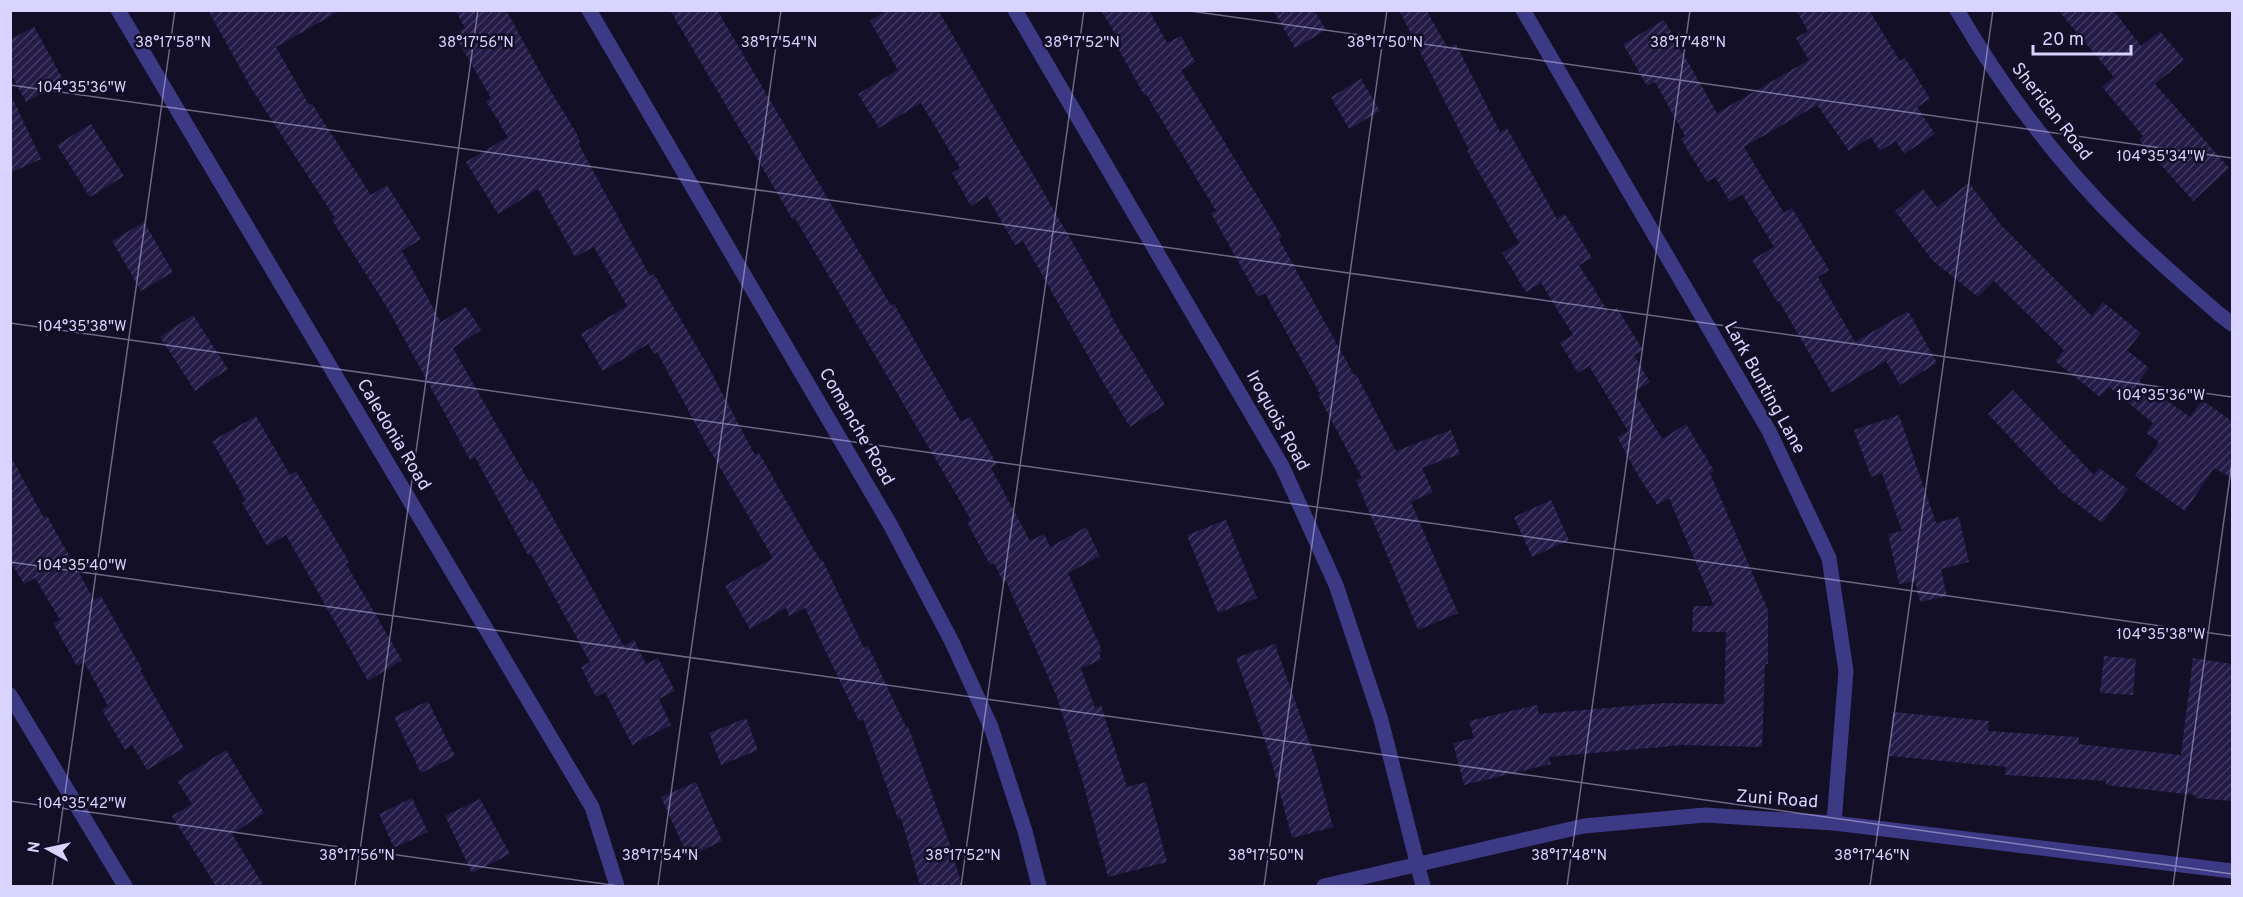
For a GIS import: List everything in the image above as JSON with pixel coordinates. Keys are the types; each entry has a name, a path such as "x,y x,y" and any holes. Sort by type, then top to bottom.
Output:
{"street":[{"name":"Caledonia Road","path":"118,10 592,807 617,886"},
{"name":"Comanche Road","path":"589,10 891,526 952,642 991,727 1025,831 1039,886"},
{"name":"Iroquois Road","path":"1015,10 1282,466 1336,585 1381,720 1423,886"},
{"name":"Lark Bunting Lane","path":"1523,10 1769,431 1829,558 1846,671 1833,823"},
{"name":"Sheridan Road","path":"1956,10 2009,93 2060,159 2123,228 2232,324"},
{"path":"10,695 125,886"},
{"name":"Zuni Road","path":"1324,886 1584,826 1705,815 1833,823 2232,871"}],"building":[{"path":"208,10 341,10 276,47 309,105 312,104 371,195 387,185 421,239 402,251 441,322 466,307 481,330 453,348 529,482 532,480 624,646 634,640 646,664 658,658 675,691 659,699 671,725 632,745 605,692 596,697 581,667 590,662 531,554 528,555 475,457 470,460 388,309 332,220 335,218 251,88"},
{"path":"455,10 506,10 576,132 580,142 578,143 650,276 654,274 704,359 755,455 759,453 820,560 822,559 864,648 868,646 906,727 908,726 962,886 920,886 901,818 898,819 863,719 859,721 805,608 789,616 786,608 750,629 725,586 773,558 705,442 657,352 654,354 648,344 603,371 581,334 627,306 594,247 575,257 538,189 498,214 466,162 508,137 486,101 491,98 454,34 465,28"},
{"path":"670,10 717,10 891,306 894,304 961,422 970,417 997,464 991,468 1030,541 1044,534 1050,547 1086,527 1100,556 1068,573 1102,651 1099,652 1101,660 1081,668 1095,708 1101,705 1127,787 1146,782 1167,862 1108,877 1081,775 1057,697 1006,581 1003,582 994,563 990,565 967,522 971,520 795,218 793,220"},
{"path":"887,10 938,10 1077,250 1111,312 1109,313 1165,405 1130,427 1023,241 1015,245 987,196 971,206 952,173 960,168 921,103 879,128 858,94 898,70 870,21"},
{"path":"1101,10 1149,10 1167,43 1181,36 1195,62 1181,70 1282,237 1279,239 1354,375 1356,374 1396,451 1451,430 1460,454 1422,468 1433,492 1411,502 1458,613 1418,630 1356,480 1362,478 1318,395 1320,394 1265,293 1258,297 1211,213 1216,211 1146,94 1144,95 1118,48 1122,46"},
{"path":"1273,10 1314,10 1326,30 1295,48"},
{"path":"1399,10 1426,10 1448,48 1456,44 1500,132 1507,128 1557,219 1565,214 1592,258 1579,265 1609,313 1617,308 1643,350 1634,355 1650,382 1634,392 1662,439 1686,424 1714,471 1710,473 1768,610 1768,664 1765,664 1762,747 1683,745 1549,757 1551,764 1464,785 1453,743 1474,738 1469,721 1537,705 1539,714 1663,703 1724,704 1726,632 1692,632 1693,606 1714,606 1669,498 1657,505 1635,470 1617,437 1628,431 1589,366 1578,373 1560,343 1573,335 1541,283 1526,292 1502,253 1519,243 1467,151 1469,150"},
{"path":"1796,10 1869,10 1900,61 1905,58 1930,99 1917,107 1935,134 1904,154 1896,141 1880,151 1871,137 1849,151 1817,105 1744,147 1784,213 1792,208 1829,270 1818,277 1855,342 1908,311 1937,363 1900,385 1886,361 1832,393 1779,301 1777,302 1752,260 1774,247 1742,194 1730,202 1715,177 1707,182 1681,139 1685,136 1655,82 1647,86 1623,44 1664,20 1717,113 1809,60 1796,38 1808,31"},
{"path":"2058,10 2113,10 2141,46 2160,31 2184,60 2155,84 2229,168 2193,201 2139,140 2143,136 2102,87 2114,77"},
{"path":"34,27 64,81 26,102 10,73 10,40"},
{"path":"1361,79 1380,111 1349,129 1331,97"},
{"path":"10,93 41,159 10,173"},
{"path":"91,124 124,176 90,197 57,145"},
{"path":"1969,183 2002,226 2092,316 2103,302 2141,333 2127,350 2149,368 2139,381 2190,417 2202,400 2232,421 2232,478 2214,468 2185,511 2135,476 2159,442 2146,433 2153,423 2109,387 2100,397 2055,361 2064,350 1994,281 1978,297 1932,260 1895,211 1923,189 1937,207"},
{"path":"144,222 173,272 141,291 112,241"},
{"path":"193,315 228,369 195,391 160,337"},
{"path":"2013,390 2094,475 2099,468 2128,489 2102,523 2059,490 1988,414"},
{"path":"1899,415 1936,523 1959,517 1969,562 1941,569 1947,596 1920,602 1915,581 1899,584 1888,534 1902,531 1882,473 1871,477 1854,430"},
{"path":"256,416 290,475 296,471 349,562 346,564 402,660 368,681 286,535 267,546 242,503 246,501 212,441"},
{"path":"10,455 44,518 47,516 94,600 101,596 184,748 147,770 132,745 125,750 102,710 108,706 84,662 77,666 53,623 60,620 35,578 24,584 10,561"},
{"path":"1551,500 1569,540 1532,557 1514,517"},
{"path":"1226,520 1257,598 1218,613 1187,535"},
{"path":"1275,644 1314,755 1333,827 1292,838 1270,756 1236,658"},
{"path":"2104,656 2136,659 2133,695 2100,693"},
{"path":"2193,658 2232,664 2232,801 2106,785 2106,781 2005,775 2006,767 1889,756 1893,712 1989,721 1988,731 2079,737 2078,744 2181,755"},
{"path":"428,701 455,756 421,773 394,717"},
{"path":"746,718 758,750 721,765 709,733"},
{"path":"226,750 264,813 232,834 264,886 216,886 172,816 192,804 177,781"},
{"path":"696,782 722,841 688,857 661,797"},
{"path":"412,798 428,832 394,848 379,814"},
{"path":"480,799 510,854 472,873 445,816"}]}
